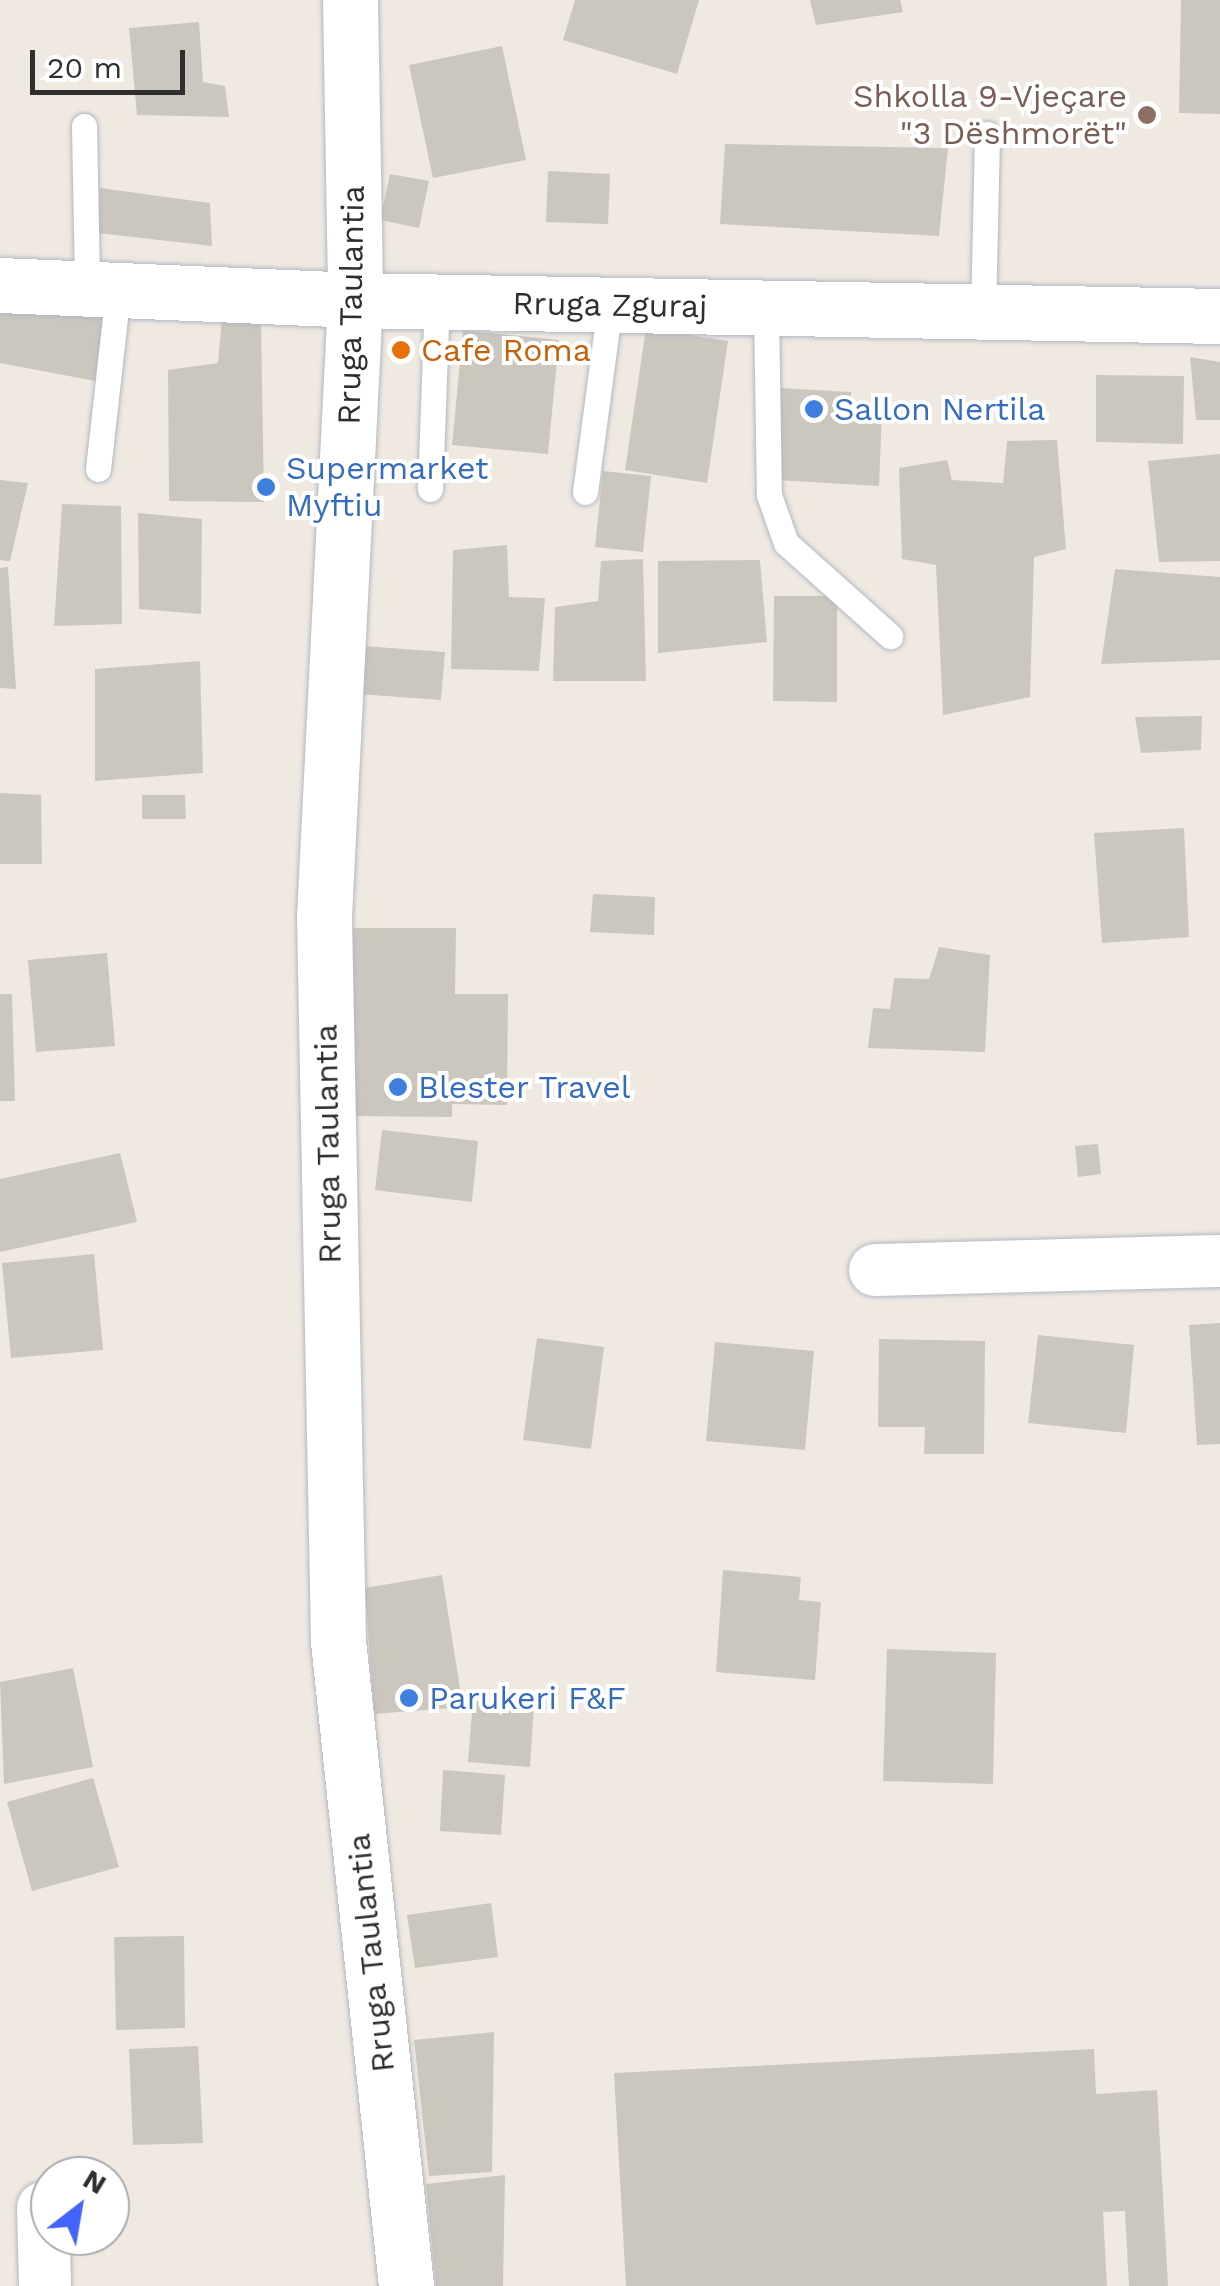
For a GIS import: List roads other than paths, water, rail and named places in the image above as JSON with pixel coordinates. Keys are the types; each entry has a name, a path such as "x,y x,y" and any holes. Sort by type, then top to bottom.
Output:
{"street":[{"name":"Rruga Taulantia","path":"350,0 355,300 324,917 338,1641 406,2286"},
{"name":"Rruga Zguraj","path":"0,285 355,300 1220,316"},
{"path":"875,1270 1220,1261"},
{"path":"44,2256 45,2286"}],"lane":[{"path":"84,126 102,290 98,470"},
{"path":"983,313 987,134"},
{"path":"430,489 437,301"},
{"path":"585,492 610,305"},
{"path":"766,308 769,496 786,543 890,636"}],"place":[{"name":"Shkolla 9-Vjeçare \"3 Dëshmorët\"","path":"1147,115"},
{"name":"Cafe Roma","path":"401,350"},
{"name":"Sallon Nertila","path":"814,409"},
{"name":"Supermarket Myftiu","path":"266,487"},
{"name":"Blester Travel","path":"398,1087"},
{"name":"Parukeri F&F","path":"409,1698"}]}
